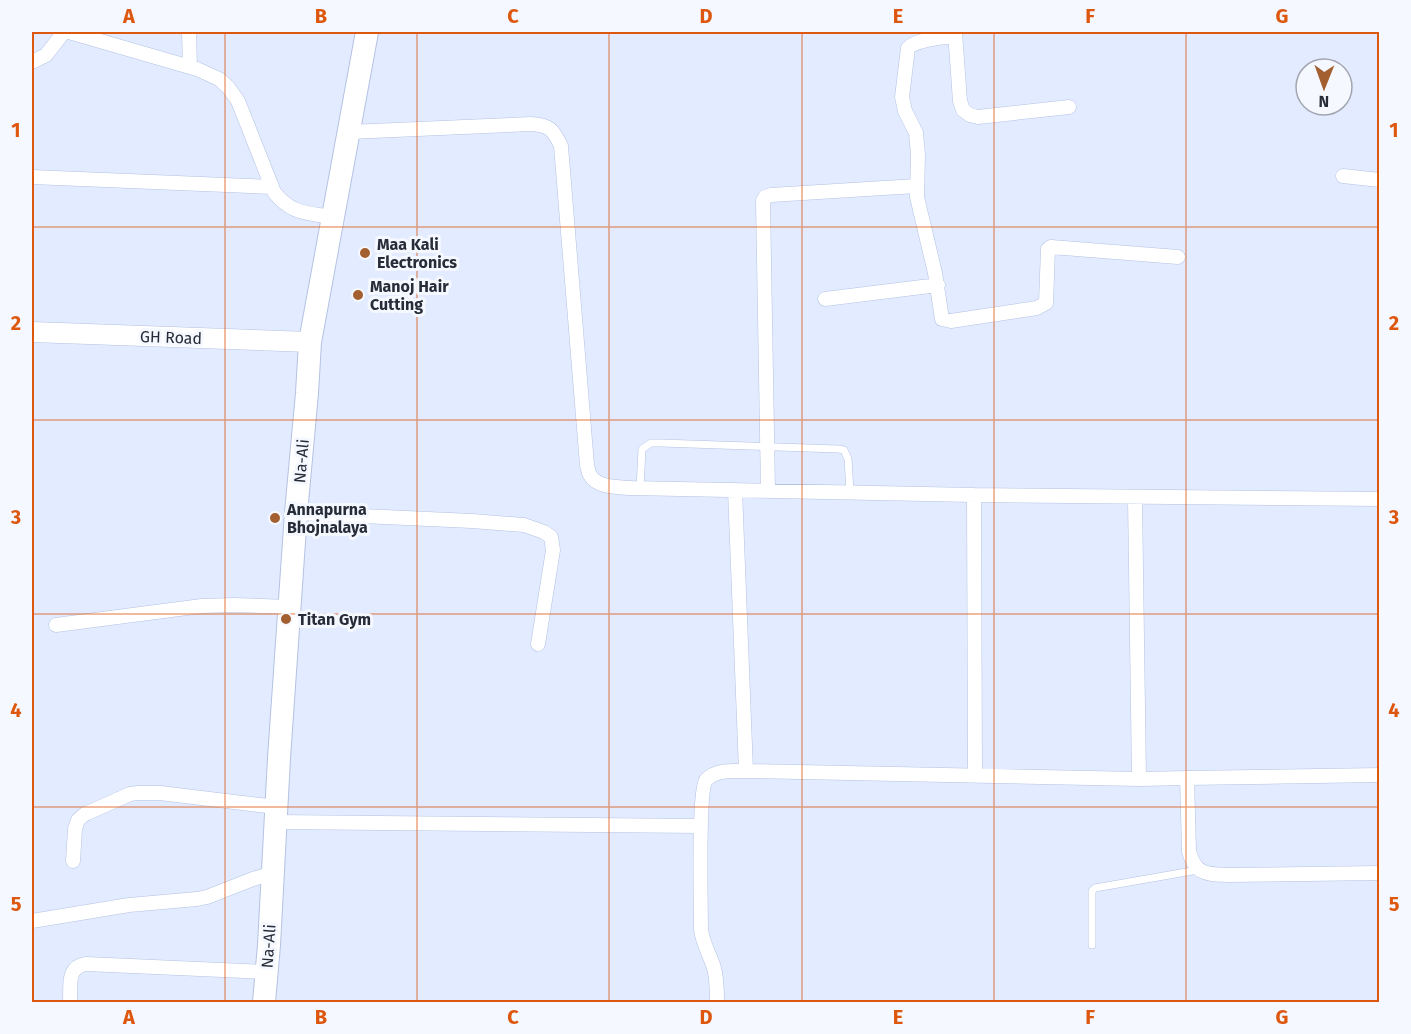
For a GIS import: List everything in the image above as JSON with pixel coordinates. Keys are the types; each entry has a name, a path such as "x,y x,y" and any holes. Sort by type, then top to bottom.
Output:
{"main road":[{"name":"Na-Ali","path":"264,1002 296,513 310,342 367,32"}],"street":[{"path":"32,62 46,55 64,32"},
{"path":"69,32 190,67 219,79 238,101 272,187 280,200 292,209 332,217"},
{"path":"189,32 190,67"},
{"path":"1069,107 978,117 970,115 963,110 960,101 955,34 912,44 908,48 902,97 905,111 916,133 918,155 916,186 938,285 942,319 951,321 1037,308 1046,303 1048,249 1051,247 1178,257"},
{"path":"348,132 531,124 545,125 555,133 561,146 587,465 590,476 598,483 640,488 768,491 1135,498 1380,499"},
{"path":"1343,176 1380,180"},
{"path":"32,177 272,187"},
{"path":"768,491 763,201 765,197 771,195 916,186"},
{"path":"825,299 938,285"},
{"name":"GH Road","path":"32,332 310,342"},
{"path":"735,490 746,771"},
{"path":"974,495 975,774"},
{"path":"1135,498 1139,779"},
{"path":"296,513 524,525 544,532 551,537 553,550 538,644"},
{"path":"56,625 202,606 234,604 290,607"},
{"path":"717,1002 716,977 701,930 703,786 714,774 746,771 1139,779 1380,775"},
{"path":"1187,778 1189,851 1192,863 1198,870 1210,874 1228,875 1380,873"},
{"path":"73,861 75,829 78,820 130,794 138,793 160,793 276,815 701,826"},
{"path":"32,921 115,907 197,899 273,873"},
{"path":"70,1002 71,976 73,969 78,965 267,972"}],"lane":[{"path":"640,488 642,449 651,443 844,450 849,459 850,492"},
{"path":"1092,945 1092,891 1095,888 1198,870"}],"place":[{"name":"Maa Kali Electronics","path":"365,253"},
{"name":"Manoj Hair Cutting","path":"358,295"},
{"name":"Annapurna Bhojnalaya","path":"275,518"},
{"name":"Titan Gym","path":"286,619"}]}
